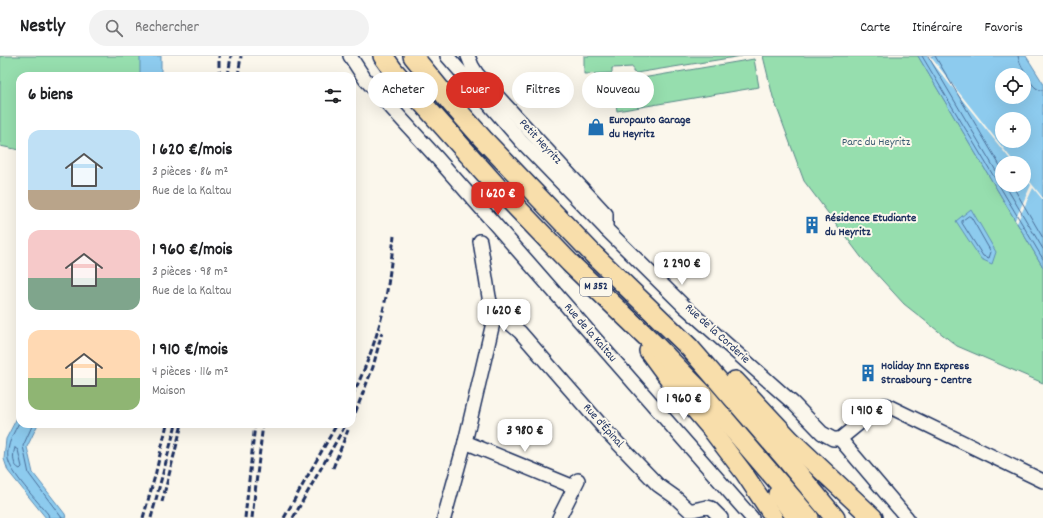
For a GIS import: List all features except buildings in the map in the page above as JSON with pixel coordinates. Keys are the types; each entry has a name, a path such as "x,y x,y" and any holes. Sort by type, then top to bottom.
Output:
{"highway":[{"name":"M 352","path":"413,56 446,97"},
{"name":"M 352","path":"378,58 393,70 510,201 570,263 644,334 702,393 809,518"},
{"name":"M 352","path":"456,108 483,139 594,255 689,347 835,518"},
{"path":"689,347 733,379 790,440 873,518"}],"main road":[{"path":"424,56 446,94"},
{"path":"378,58 494,192 617,320 709,412 796,518"},
{"path":"648,351 673,385 722,445 774,518"}],"street":[{"name":"Rue de la Kaltau","path":"350,56 365,79 752,518"},
{"name":"Rue de la Corderie","path":"447,56 521,141 606,229 686,306 793,403 822,433 833,439 840,439"},
{"name":"Petit Heyritz","path":"468,56 477,74 603,210 606,214 606,229"},
{"path":"444,518 465,442 491,331 493,315 480,241"},
{"name":"Rue d'Épinal","path":"493,315 507,321 520,332 610,434 658,485 675,497 694,514 707,507 711,508 721,518"},
{"path":"907,518 840,439 879,407 886,405 1043,480"},
{"path":"465,442 576,483 559,518"}],"green space":[{"path":"0,56 141,56 142,72 16,72 16,149 0,146"},
{"path":"584,56 742,56 642,72 633,72 633,67 612,68 612,72 584,72"},
{"name":"Parc du Heyritz","path":"763,56 918,56 995,186 995,192 999,192 1043,267 1043,383 957,346 904,304 861,257 804,181 773,97"},
{"path":"754,59 759,87 654,105 654,76"},
{"path":"617,108 635,108 617,111"}],"water":[{"path":"140,56 161,56 161,72 140,72"},
{"path":"918,56 1026,56 1043,83 1043,267 999,192 1031,192 1031,156 995,156 995,186"},
{"path":"971,209 996,252 992,264 981,259 956,221"},
{"path":"16,420 16,428 36,428 27,447 33,473 65,514 66,518 46,518 8,471 4,459 6,439"}],"pier":[{"path":"927,56 930,56 995,138 995,141"},
{"path":"1001,148 1003,148 1009,156 1007,156"},
{"path":"1031,183 1043,200 1033,188 1017,223 1015,220 1028,192 1031,192"}],"railway":[{"path":"219,56 219,72"},
{"path":"229,72 231,56"},
{"path":"239,72 241,56"},
{"path":"356,387 369,358 378,332 388,284 394,236"},
{"path":"356,411 373,367 382,332"},
{"path":"143,518 166,428"},
{"path":"151,518 175,428"},
{"path":"162,502 181,428"},
{"path":"245,518 255,428"},
{"path":"252,518 263,428"},
{"path":"284,518 335,428"},
{"path":"293,518 344,428"},
{"path":"333,468 348,430"}],"place":[{"name":"Europauto Garage du Heyritz","path":"596,127"},
{"name":"Résidence Etudiante du Heyritz","path":"812,225"},
{"name":"Holiday Inn Express Strasbourg - Centre","path":"868,373"}]}
